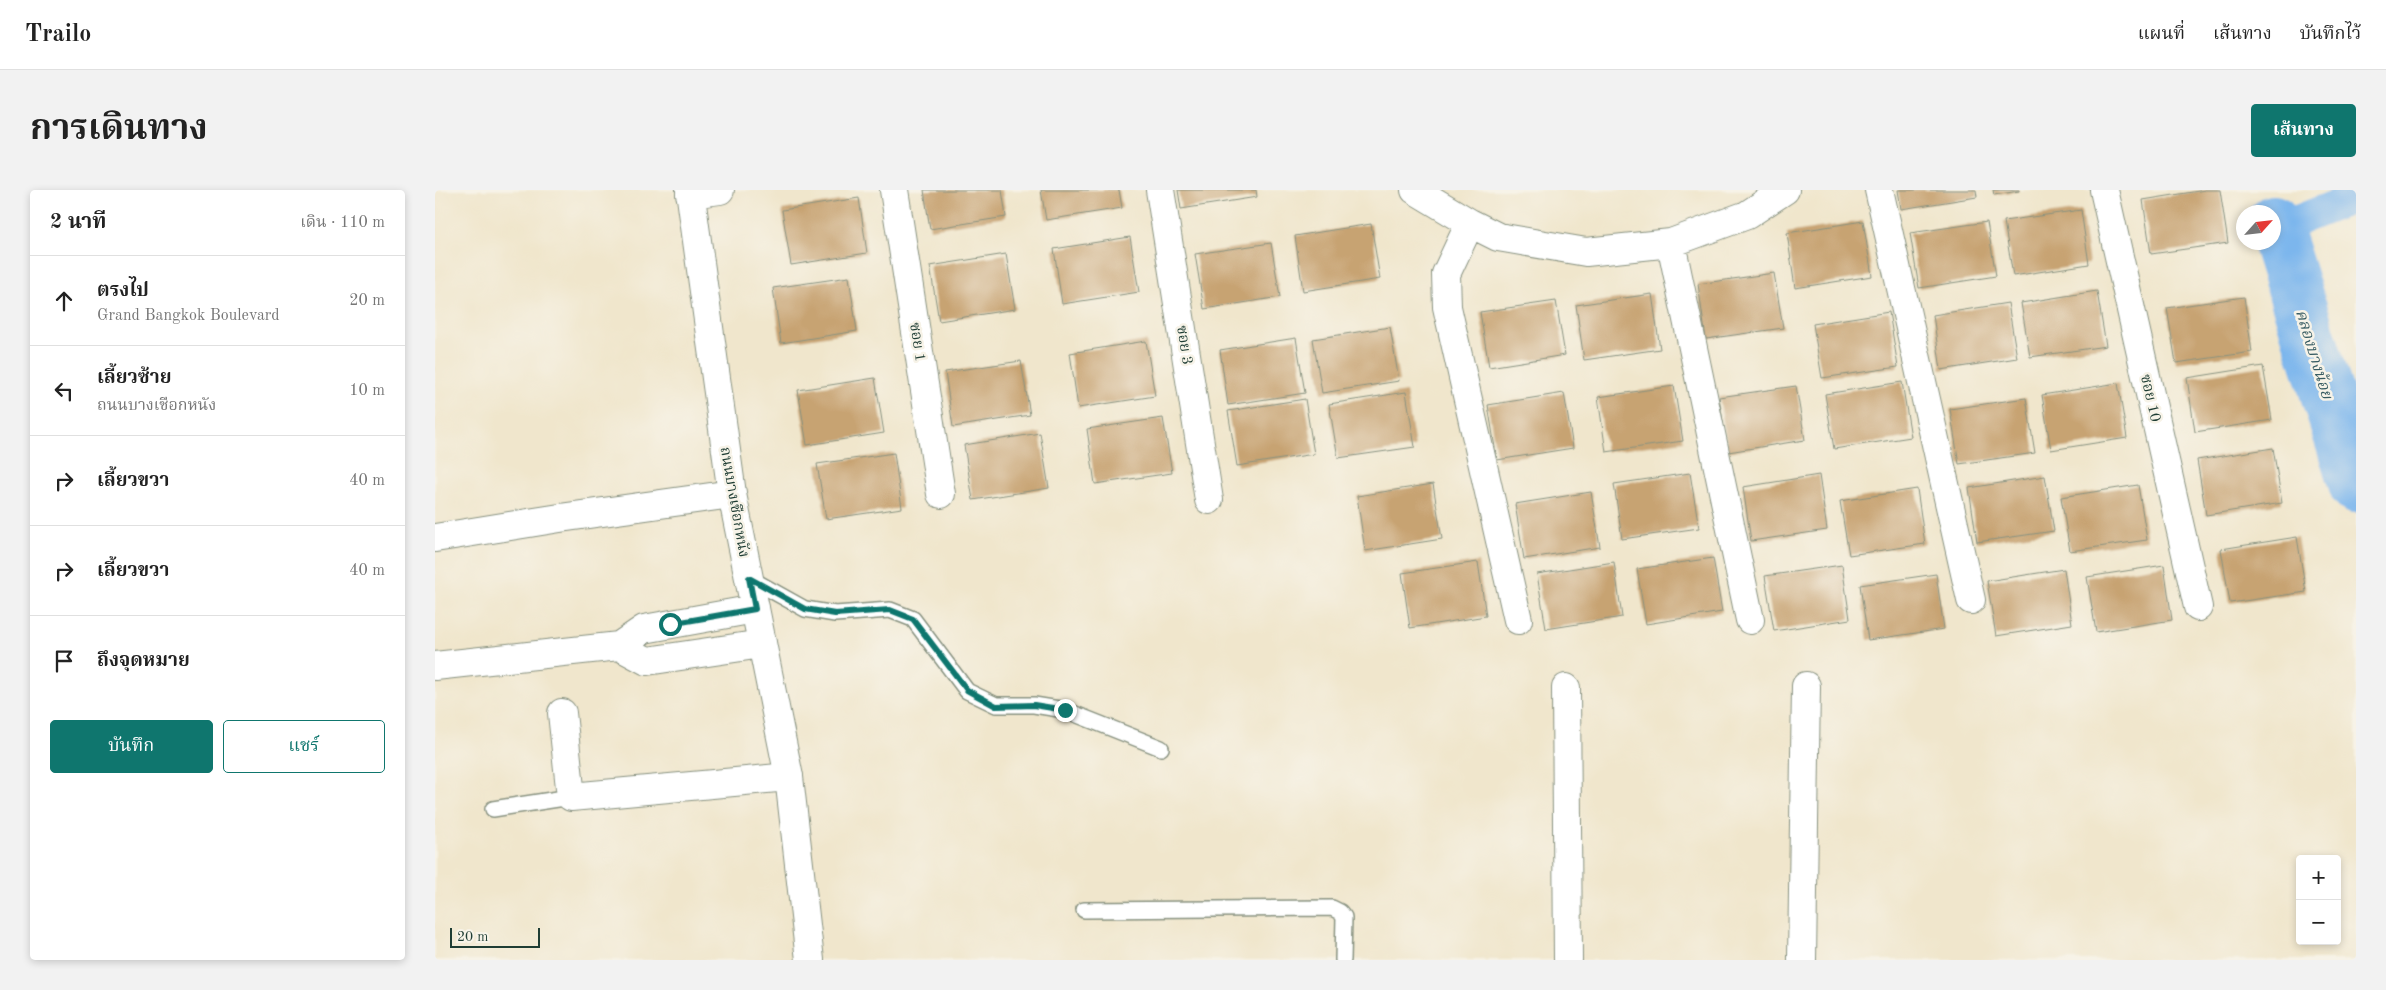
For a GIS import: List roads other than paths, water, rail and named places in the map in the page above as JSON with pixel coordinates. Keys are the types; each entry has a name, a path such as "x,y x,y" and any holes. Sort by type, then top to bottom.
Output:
{"street":[{"path":"690,192 720,190"},
{"name":"ซอย 1","path":"894,190 941,494"},
{"name":"ซอย 3","path":"1160,190 1209,500"},
{"path":"1415,190 1470,223 1499,237 1586,252 1671,243 1747,216 1785,190"},
{"path":"1879,190 1971,600"},
{"name":"ซอย 10","path":"2104,190 2198,607"},
{"name":"ถนนบางเชือกหนัง","path":"690,192 732,494 789,777 810,960"},
{"path":"1470,223 1446,274 1447,307 1518,620"},
{"path":"1671,243 1750,620"},
{"path":"435,538 732,494"},
{"path":"435,666 619,646 644,629 755,609"},
{"path":"619,646 647,661 762,644"},
{"path":"1802,960 1806,686"},
{"path":"1566,688 1568,960"},
{"path":"562,713 571,797 789,777"}],"lane":[{"path":"749,578 805,609 835,614 890,610 913,619 967,690 996,706 1034,705 1065,710 1161,748"},
{"path":"493,809 571,797"},
{"path":"1084,910 1331,908 1340,912 1344,917 1343,960"}],"waterway":[{"path":"2281,227 2356,197"},
{"name":"คลองบางน้อย","path":"2281,247 2356,486"}]}
